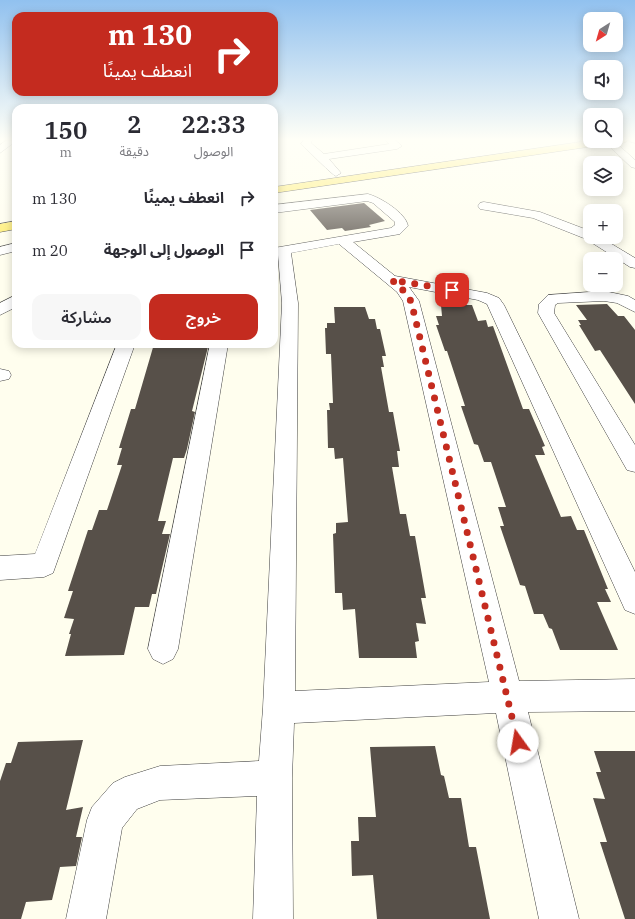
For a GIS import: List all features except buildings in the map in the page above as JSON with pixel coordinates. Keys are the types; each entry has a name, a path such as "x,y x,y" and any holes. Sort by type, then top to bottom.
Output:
{"main road":[{"path":"278,189 323,183"},
{"path":"0,217 12,216"},
{"path":"0,228 12,226"}],"street":[{"path":"273,919 275,778 279,708 282,303 279,251 395,231 402,226 400,221 377,201 368,198 355,198 278,208"},
{"path":"484,206 536,215 583,234"},
{"path":"342,240 392,280 402,289 411,301 508,697 559,919"},
{"path":"602,244 635,264"},
{"path":"0,251 12,248"},
{"path":"392,280 482,296 493,301 498,308 635,601"},
{"path":"635,307 622,299 604,296 554,298 547,304 546,313 635,464"},
{"path":"0,568 44,565 125,348"},
{"path":"163,649 218,348"},
{"path":"279,708 508,697 635,695"},
{"path":"86,919 106,820 125,795 160,783 275,778"}],"route":[{"path":"452,290 392,280 402,289 411,301 518,742"}]}
